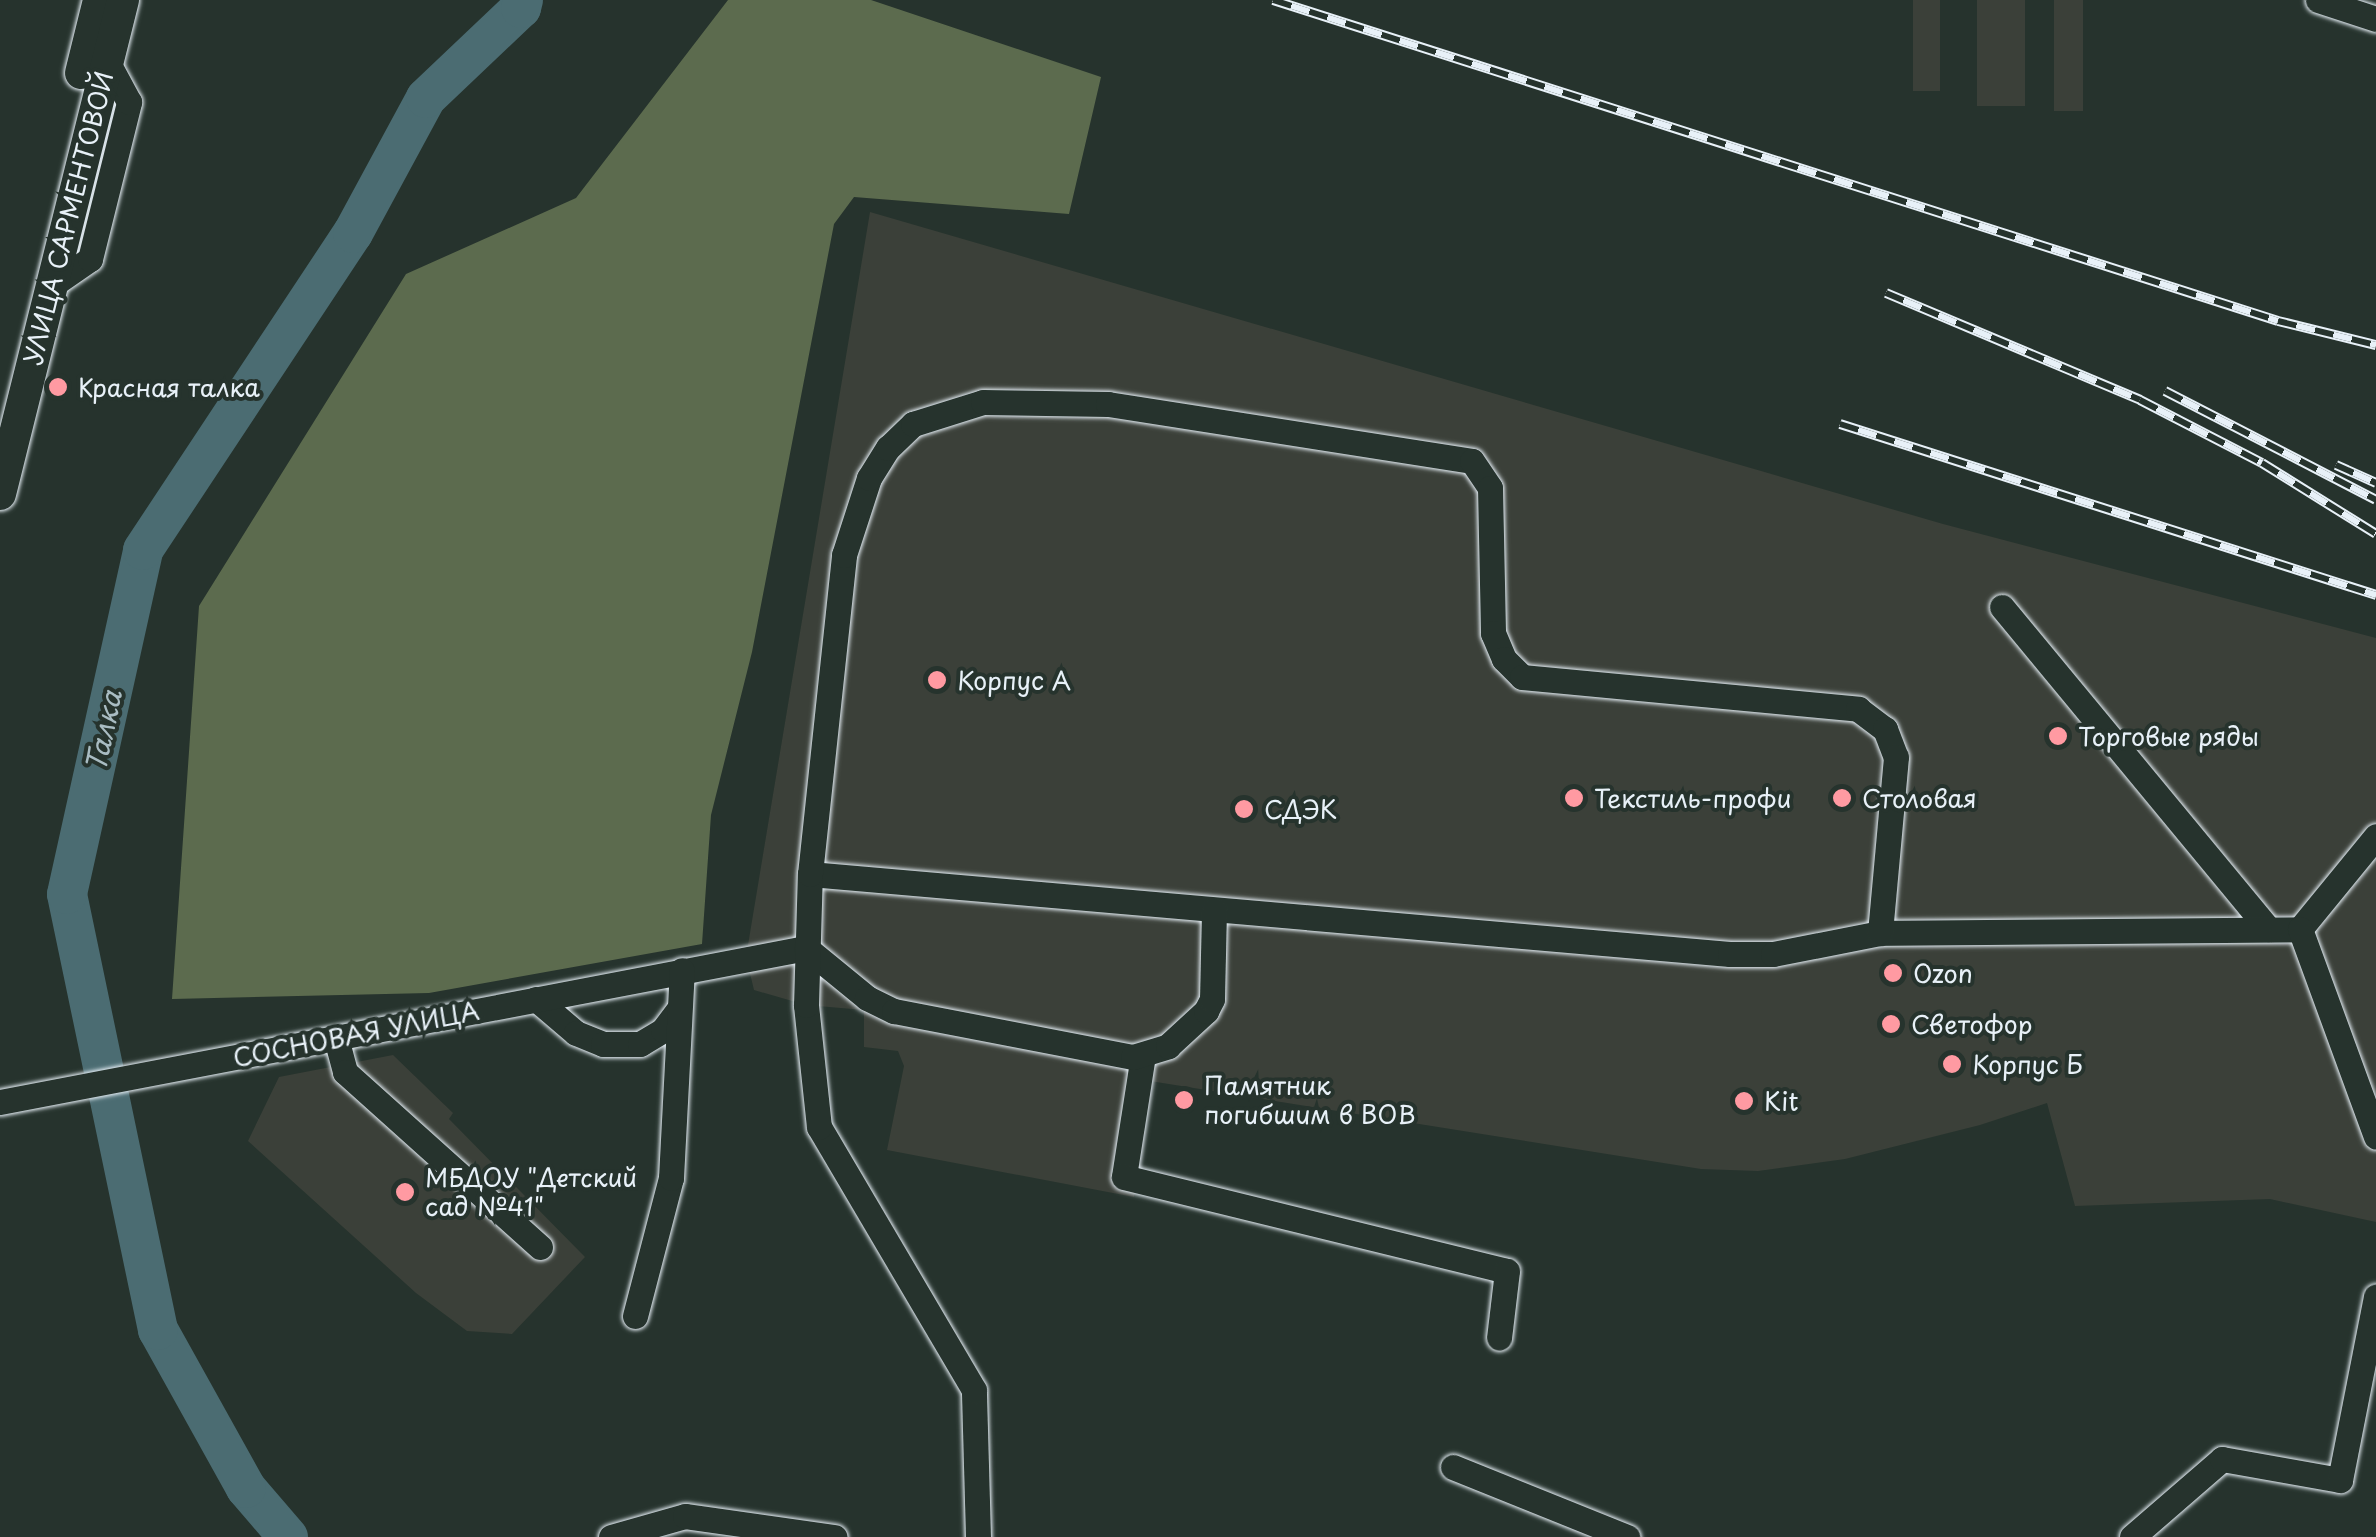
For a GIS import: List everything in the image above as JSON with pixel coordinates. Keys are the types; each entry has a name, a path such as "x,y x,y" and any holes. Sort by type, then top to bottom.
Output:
{"main road":[{"name":"УЛИЦА САРМЕНТОВОЙ","path":"0,407 98,0"},
{"name":"УЛИЦА САРМЕНТОВОЙ","path":"0,494 48,288 123,0"}],"street":[{"path":"2318,0 2376,19"},
{"path":"978,1537 974,1390 819,1126 806,1005 810,874 844,554 869,478 888,448 914,424 944,411 1025,400 1108,404 1472,461 1490,488 1493,633 1497,648 1522,677 1858,709 1875,717 1885,729 1896,756 1880,932"},
{"path":"2002,607 2268,929"},
{"path":"2300,929 2376,836"},
{"path":"810,874 1730,954 1773,954 1880,932 2300,929"},
{"path":"806,948 867,998 894,1011 1095,1050 1143,1055 1181,1037 1212,999 1214,910"},
{"path":"2300,929 2376,1137"},
{"name":"СОСНОВАЯ УЛИЦА","path":"0,1102 806,948"},
{"path":"635,1316 671,1178 682,970"},
{"path":"536,998 576,1033 603,1044 640,1044 663,1030 679,1009"},
{"path":"336,1038 345,1072 540,1246"},
{"path":"1143,1055 1124,1177 1507,1271 1499,1338"},
{"path":"2132,1537 2222,1459 2340,1480 2376,1296"},
{"path":"1453,1466 1627,1537"},
{"path":"611,1537 685,1516 835,1537"}],"shaded area":[{"path":"1913,0 1940,0 1940,91 1913,91"},
{"path":"1977,0 2025,0 2025,106 1977,106"},
{"path":"2054,0 2083,0 2083,111 2054,111"},
{"name":"Текстиль-профи","path":"870,212 1943,524 2376,638 2376,1222 2270,1199 2075,1206 2047,1103 1980,1125 1845,1159 1758,1171 1701,1169 1150,1081 1134,1197 887,1150 904,1066 898,1051 864,1047 864,1010 806,1005 754,990 746,957"},
{"path":"393,1055 453,1113 449,1119 585,1257 512,1334 467,1331 416,1293 248,1141 279,1077"}],"green space":[{"path":"728,0 871,0 1101,77 1069,214 854,197 834,224 752,652 711,815 702,944 429,993 172,999 199,606 406,274 576,198"}],"waterway":[{"name":"Талка","path":"288,1537 246,1488 158,1330 67,894 143,550 353,233 426,98 521,8 523,0"}],"railway":[{"path":"1273,0 2278,321 2376,345"},
{"path":"1886,293 2140,400 2262,463 2376,534"},
{"path":"2165,391 2376,500"},
{"path":"1840,424 2376,595"},
{"path":"2336,465 2376,483"}],"place":[{"name":"Красная талка","path":"58,387"},
{"name":"Корпус А","path":"937,680"},
{"name":"Торговые ряды","path":"2058,736"},
{"name":"Текстиль-профи","path":"1574,798"},
{"name":"Столовая","path":"1842,798"},
{"name":"СДЭК","path":"1244,809"},
{"name":"Ozon","path":"1893,973"},
{"name":"Светофор","path":"1891,1024"},
{"name":"Корпус Б","path":"1952,1064"},
{"name":"Памятник погибшим в ВОВ","path":"1184,1100"},
{"name":"Kit","path":"1744,1101"},
{"name":"МБДОУ \"Детский сад №41\"","path":"405,1192"}]}
